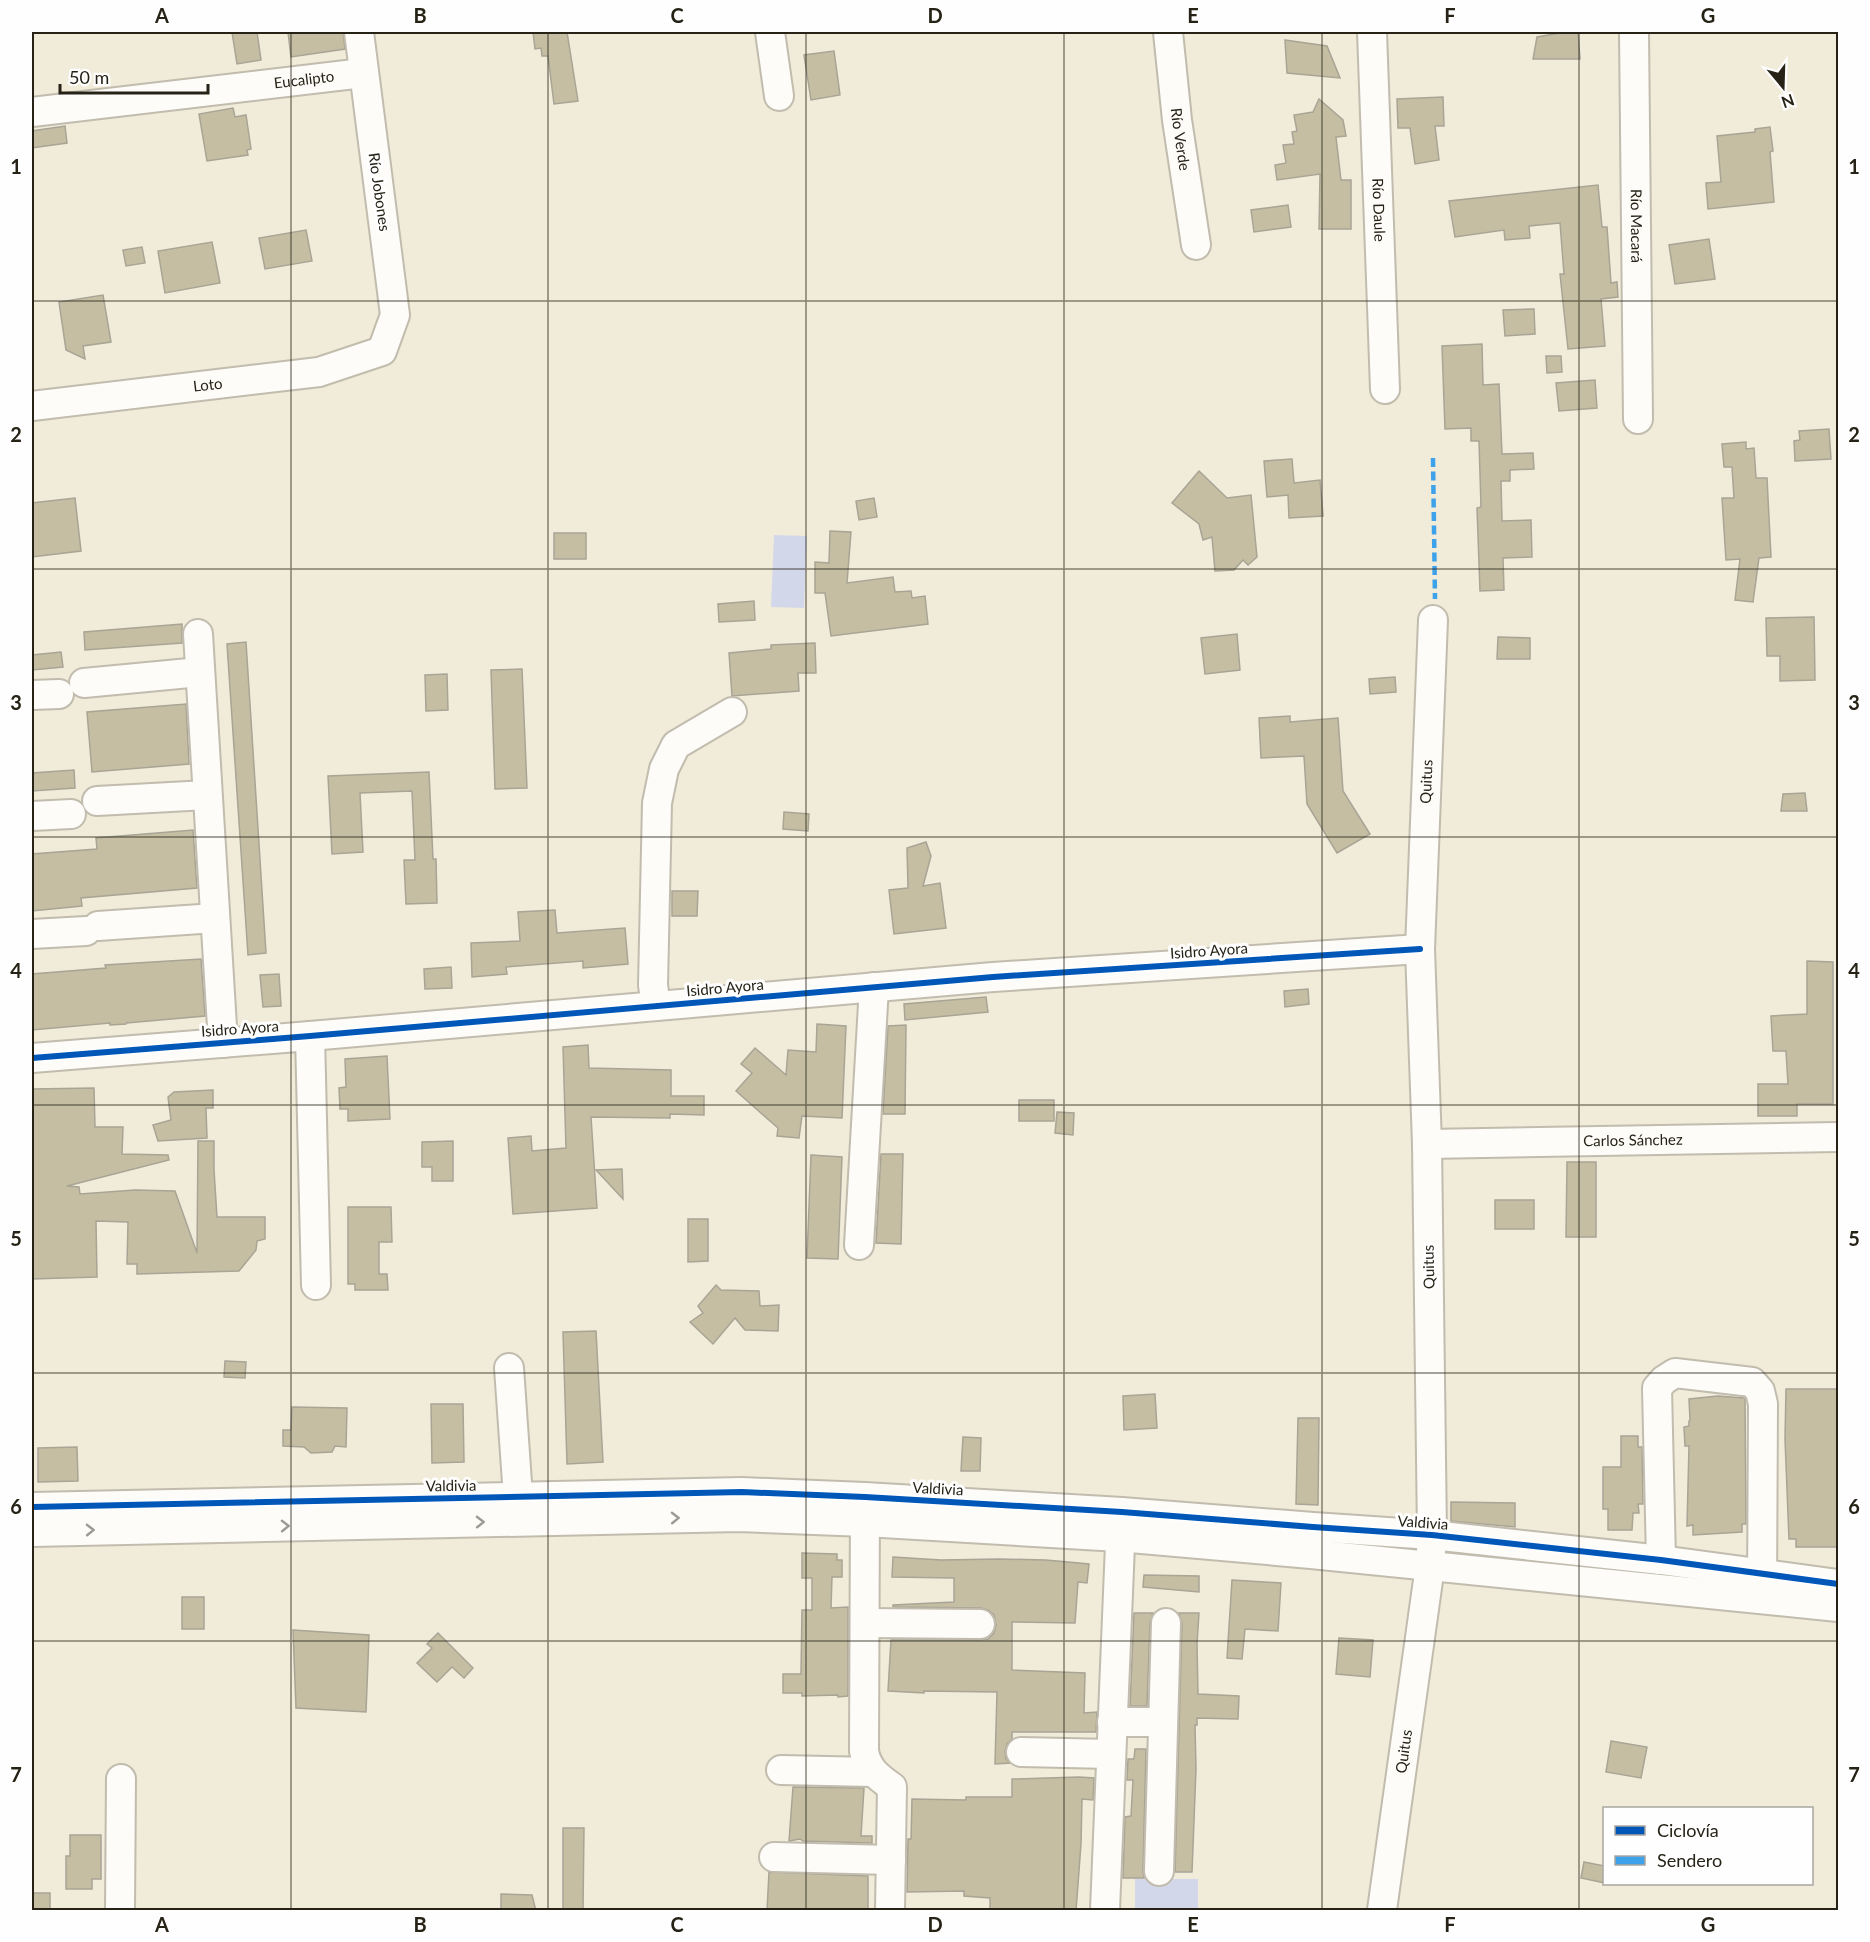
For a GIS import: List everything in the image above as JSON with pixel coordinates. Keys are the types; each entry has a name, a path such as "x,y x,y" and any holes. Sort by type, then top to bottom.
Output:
{"street":[{"name":"Río Jobones","path":"359,32 395,315 382,351"},
{"path":"770,32 779,96"},
{"name":"Río Verde","path":"1168,32 1177,120 1196,245"},
{"name":"Río Daule","path":"1372,32 1385,389"},
{"name":"Río Macará","path":"1634,32 1638,419"},
{"name":"Eucalipto","path":"32,112 363,73"},
{"name":"Loto","path":"32,406 319,372 382,351"},
{"name":"Quitus","path":"1383,1911 1430,1566 1432,1534 1427,1144 1420,949 1433,620"},
{"path":"198,634 222,1043"},
{"path":"58,691 200,672"},
{"path":"656,1006 653,985 657,803 664,769 676,745 732,712"},
{"path":"97,801 207,795"},
{"path":"32,816 71,814"},
{"path":"32,934 215,918"},
{"name":"Isidro Ayora","path":"32,1058 993,977 1420,949"},
{"path":"860,1245 874,987"},
{"path":"310,1036 316,1285"},
{"name":"Carlos Sánchez","path":"1427,1144 1839,1137"},
{"path":"509,1368 518,1497"},
{"path":"1661,1560 1658,1388 1664,1380 1675,1373 1752,1382 1760,1391 1763,1404 1762,1586"},
{"name":"Valdivia","path":"32,1532 401,1511 518,1497 742,1492 865,1510 1121,1524 1312,1541 1430,1566 1762,1586 1839,1584"},
{"name":"Valdivia","path":"32,1507 739,1517 865,1510"},
{"path":"865,1510 864,1751 866,1763 873,1772 892,1787 890,1911"},
{"path":"1105,1911 1121,1524"},
{"name":"Valdivia","path":"1312,1541 1432,1534 1661,1560 1839,1607"},
{"path":"865,1623 980,1624"},
{"path":"1160,1871 1166,1623"},
{"path":"1112,1722 1162,1722"},
{"path":"1021,1752 1111,1754"},
{"path":"781,1770 873,1772"},
{"path":"120,1779 120,1911"},
{"path":"774,1857 891,1860"}],"shaded area":[{"path":"774,535 807,536 804,608 771,607"},
{"path":"1135,1879 1198,1879 1198,1910 1135,1910"}],"building":[{"path":"232,32 257,32 261,60 237,64"},
{"path":"288,32 343,32 345,49 291,57"},
{"path":"533,32 567,32 578,101 554,104 548,56 542,56 541,48 535,49"},
{"path":"1578,32 1580,59 1533,59 1537,37"},
{"path":"1285,40 1327,46 1340,78 1287,73"},
{"path":"834,51 840,95 811,100 804,55"},
{"path":"1443,97 1444,126 1435,126 1439,160 1415,164 1410,128 1398,128 1397,99"},
{"path":"1319,99 1343,120 1346,136 1336,137 1341,180 1351,180 1351,229 1319,229 1320,174 1277,180 1275,165 1286,163 1283,145 1294,144 1292,132 1297,131 1294,115 1313,112"},
{"path":"233,108 235,117 246,115 251,149 247,150 248,155 207,161 199,114"},
{"path":"65,126 67,143 32,148 32,131"},
{"path":"1770,127 1774,202 1708,209 1706,183 1721,182 1717,136 1755,132 1755,129"},
{"path":"1598,185 1602,227 1607,227 1611,283 1617,282 1618,297 1601,299 1605,346 1568,349 1560,274 1564,274 1560,223 1529,226 1530,238 1505,240 1504,230 1455,237 1449,201"},
{"path":"1288,205 1291,227 1254,232 1251,210"},
{"path":"306,230 312,261 265,269 259,238"},
{"path":"1709,239 1715,279 1675,284 1669,245"},
{"path":"212,242 220,283 165,293 158,251"},
{"path":"142,247 145,263 126,266 123,250"},
{"path":"103,295 111,342 83,346 85,359 66,350 59,302"},
{"path":"1534,309 1535,334 1505,336 1503,310"},
{"path":"1482,344 1483,385 1499,384 1502,454 1533,453 1534,469 1510,470 1510,481 1501,481 1502,521 1531,520 1532,557 1503,558 1504,590 1480,591 1477,508 1481,507 1479,441 1471,441 1471,428 1445,429 1442,346"},
{"path":"1546,356 1561,356 1562,372 1547,373"},
{"path":"1595,380 1597,408 1559,411 1556,383"},
{"path":"1829,429 1831,459 1795,461 1794,441 1800,440 1799,431"},
{"path":"1746,442 1746,449 1754,448 1756,478 1767,478 1771,557 1759,558 1753,602 1735,600 1740,559 1726,560 1722,498 1734,498 1732,467 1724,467 1722,444"},
{"path":"1292,459 1294,483 1320,480 1323,516 1289,518 1288,495 1267,497 1264,461"},
{"path":"1199,471 1227,498 1251,495 1257,557 1248,565 1243,560 1234,570 1215,571 1212,537 1203,540 1199,524 1172,503"},
{"path":"75,498 81,551 32,557 32,503"},
{"path":"874,498 877,517 859,520 856,501"},
{"path":"830,531 851,532 847,583 893,577 895,592 911,591 912,598 925,596 928,624 831,636 825,593 815,593 815,562 829,563"},
{"path":"554,533 586,533 586,559 554,559"},
{"path":"754,601 755,620 719,622 718,604"},
{"path":"1814,617 1815,680 1780,681 1780,656 1767,656 1766,618"},
{"path":"182,624 182,643 85,650 84,632"},
{"path":"1237,634 1240,670 1205,674 1201,638"},
{"path":"1498,637 1530,638 1530,659 1497,659"},
{"path":"246,642 266,953 248,955 227,644"},
{"path":"815,643 816,673 798,673 799,691 732,696 729,653 771,649 771,645"},
{"path":"61,652 63,667 32,670 32,655"},
{"path":"522,669 527,788 495,789 491,670"},
{"path":"447,674 448,710 426,711 425,675"},
{"path":"1395,677 1396,692 1370,694 1369,679"},
{"path":"186,704 189,764 92,772 87,712"},
{"path":"1290,716 1290,722 1338,718 1343,791 1370,834 1337,853 1307,804 1304,756 1261,758 1259,718"},
{"path":"74,770 75,788 32,791 32,773"},
{"path":"429,772 437,903 406,904 404,860 415,860 412,791 360,793 363,852 332,854 328,776"},
{"path":"1805,793 1807,811 1781,811 1783,794"},
{"path":"784,812 809,814 808,831 783,829"},
{"path":"193,830 197,888 81,898 82,906 32,911 32,854 97,849 96,838"},
{"path":"926,842 931,856 923,886 940,883 946,928 894,934 889,890 908,888 907,848"},
{"path":"672,891 698,891 697,916 672,916"},
{"path":"555,910 557,933 625,928 628,964 583,968 583,961 506,967 507,974 472,977 471,943 520,941 518,912"},
{"path":"201,959 205,1016 32,1030 32,974 106,968 105,965"},
{"path":"1807,961 1833,962 1833,1104 1797,1104 1797,1116 1758,1116 1758,1084 1788,1084 1786,1051 1773,1051 1771,1016 1807,1014"},
{"path":"451,967 452,988 425,989 424,969"},
{"path":"279,974 281,1006 263,1007 260,975"},
{"path":"1308,989 1309,1004 1285,1007 1284,991"},
{"path":"986,997 988,1012 905,1020 904,1004"},
{"path":"817,1024 846,1026 842,1118 802,1116 799,1138 777,1136 778,1128 736,1091 752,1073 741,1064 755,1048 786,1075 788,1050 816,1052"},
{"path":"906,1025 905,1114 883,1114 888,1026"},
{"path":"588,1045 589,1068 671,1070 671,1096 704,1096 704,1115 670,1114 670,1118 591,1117 597,1208 513,1214 508,1138 531,1136 532,1151 566,1148 563,1047"},
{"path":"387,1056 390,1119 348,1121 348,1109 340,1109 339,1088 346,1087 345,1059"},
{"path":"94,1088 95,1127 123,1127 122,1154 168,1155 169,1160 67,1186 79,1187 80,1194 135,1190 175,1191 197,1253 198,1141 214,1141 217,1217 265,1217 265,1239 257,1241 256,1250 239,1271 137,1274 137,1264 127,1264 128,1222 96,1221 97,1277 32,1279 32,1089"},
{"path":"213,1090 213,1108 206,1108 207,1138 158,1141 153,1125 171,1120 168,1097 174,1092"},
{"path":"1019,1100 1054,1100 1054,1121 1019,1121"},
{"path":"1057,1112 1074,1113 1073,1135 1055,1133"},
{"path":"453,1141 453,1181 432,1181 432,1167 422,1167 422,1142"},
{"path":"881,1154 903,1154 901,1244 876,1243"},
{"path":"811,1155 842,1157 838,1259 807,1258"},
{"path":"1567,1162 1596,1162 1596,1237 1566,1237"},
{"path":"622,1169 623,1199 596,1170"},
{"path":"1495,1200 1534,1200 1534,1229 1495,1229"},
{"path":"348,1207 391,1207 392,1242 379,1242 379,1274 387,1274 388,1290 355,1290 355,1284 348,1284"},
{"path":"688,1219 708,1219 708,1261 688,1262"},
{"path":"716,1285 721,1290 759,1291 760,1306 779,1305 778,1331 745,1330 735,1318 713,1344 690,1322 703,1313 698,1306"},
{"path":"596,1331 603,1462 567,1464 563,1332"},
{"path":"225,1361 246,1362 245,1378 224,1377"},
{"path":"1786,1389 1839,1389 1839,1547 1796,1547 1796,1539 1789,1539 1785,1439"},
{"path":"1155,1394 1157,1428 1124,1430 1123,1396"},
{"path":"1718,1396 1745,1399 1746,1524 1742,1524 1742,1532 1693,1535 1693,1525 1687,1526 1689,1446 1685,1446 1684,1427 1689,1426 1689,1399"},
{"path":"431,1404 463,1404 464,1462 432,1463"},
{"path":"292,1407 347,1408 346,1447 335,1446 332,1452 311,1453 304,1447 283,1446 283,1430 291,1430"},
{"path":"1298,1418 1319,1418 1318,1505 1296,1504"},
{"path":"1621,1436 1638,1436 1638,1447 1642,1447 1643,1504 1638,1504 1639,1513 1633,1513 1632,1530 1608,1530 1608,1509 1603,1509 1603,1467 1621,1467"},
{"path":"963,1437 981,1438 980,1471 961,1471"},
{"path":"77,1447 78,1481 38,1482 38,1448"},
{"path":"1451,1502 1515,1503 1515,1527 1451,1521"},
{"path":"802,1553 837,1554 837,1560 842,1560 842,1577 832,1577 831,1608 848,1607 848,1696 802,1696 802,1693 783,1693 783,1674 801,1674 802,1610 812,1610 812,1578 802,1578"},
{"path":"893,1557 941,1560 1046,1560 1089,1564 1087,1583 1078,1582 1075,1623 1012,1622 1012,1670 1085,1673 1084,1713 1097,1712 1096,1732 1012,1732 1012,1739 1005,1751 1006,1759 1010,1763 995,1764 997,1692 888,1691 891,1640 988,1639 994,1633 996,1625 994,1615 981,1608 893,1607 893,1605 954,1602 954,1578 892,1577"},
{"path":"1144,1575 1199,1576 1199,1592 1143,1587"},
{"path":"1232,1580 1281,1583 1278,1631 1245,1629 1242,1659 1227,1658"},
{"path":"182,1597 204,1597 204,1629 182,1629"},
{"path":"1134,1613 1153,1613 1150,1623 1147,1706 1130,1706"},
{"path":"1179,1613 1199,1613 1198,1694 1239,1696 1238,1719 1197,1718 1197,1725 1195,1725 1196,1769 1192,1872 1175,1872 1182,1623"},
{"path":"293,1630 369,1635 366,1712 296,1708"},
{"path":"438,1633 473,1668 464,1678 452,1667 437,1682 417,1663 432,1648 427,1644"},
{"path":"1339,1638 1373,1640 1370,1677 1336,1674"},
{"path":"1611,1741 1647,1747 1641,1778 1606,1772"},
{"path":"1135,1749 1146,1749 1144,1878 1123,1878 1125,1817 1131,1816 1133,1780 1127,1780 1128,1759 1134,1759"},
{"path":"1094,1778 1093,1800 1082,1799 1076,1911 990,1911 990,1898 964,1896 964,1891 907,1892 908,1839 911,1839 912,1799 966,1800 966,1797 1012,1797 1012,1779"},
{"path":"793,1787 864,1788 861,1836 872,1836 872,1843 803,1841 800,1839 789,1841"},
{"path":"563,1828 584,1828 583,1911 563,1911"},
{"path":"70,1835 101,1835 101,1879 92,1879 92,1889 66,1889 66,1856 70,1856"},
{"path":"1584,1862 1603,1866 1603,1883 1581,1878"},
{"path":"769,1872 868,1876 868,1911 767,1911"},
{"path":"32,1893 50,1893 50,1911 32,1911"},
{"path":"501,1894 532,1895 536,1911 501,1911"}],"marked path":[{"path":"1433,458 1435,599"}],"cycle path":[{"path":"32,1058 993,977 1420,949"},
{"path":"32,1507 742,1492 865,1497 1122,1512 1432,1535 1661,1560 1838,1584"}]}
